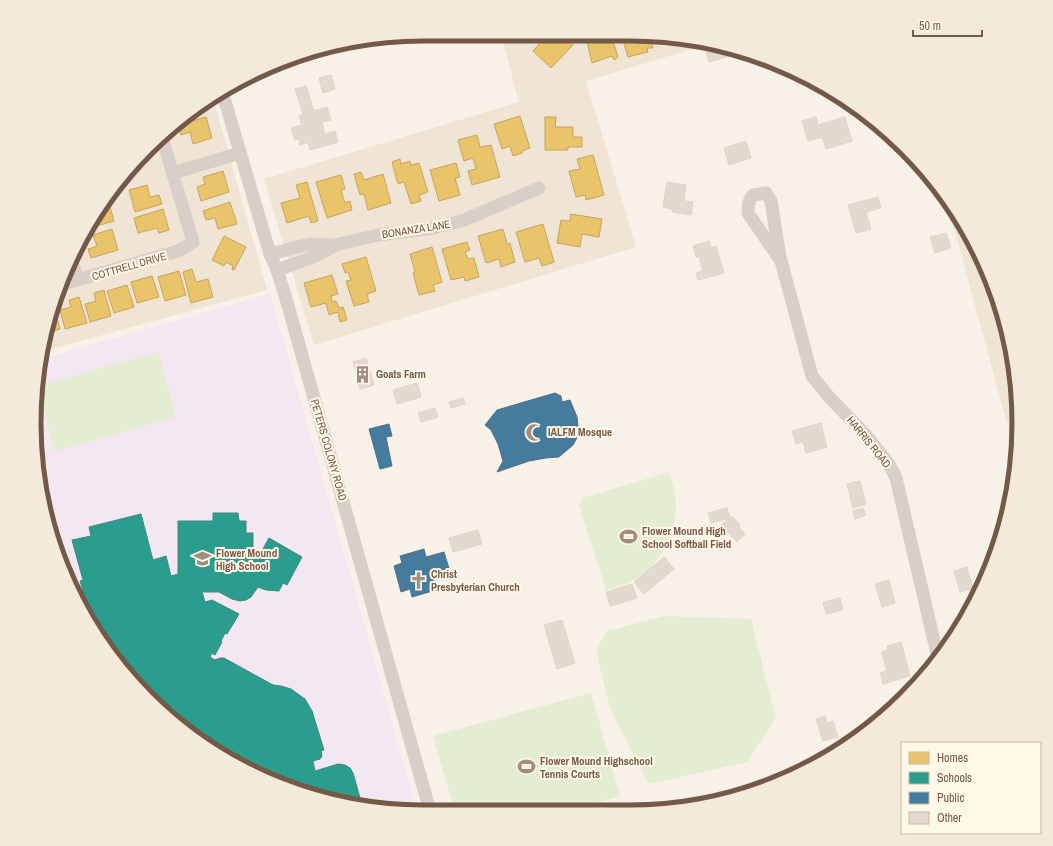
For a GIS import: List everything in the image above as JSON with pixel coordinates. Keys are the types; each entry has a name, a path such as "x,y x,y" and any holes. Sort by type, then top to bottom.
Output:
{"street":[{"name":"PETERS COLONY ROAD","path":"224,97 270,254 277,270 308,374 428,805"},
{"path":"164,143 173,173 240,153"},
{"name":"COTTRELL DRIVE","path":"68,283 178,252 193,242 173,173"},
{"name":"BONANZA LANE","path":"270,254 310,244 335,245 378,235 428,229 462,221 539,188"},
{"name":"BONANZA LANE","path":"277,270 314,257 335,245"},
{"name":"HARRIS ROAD","path":"781,261 812,376 866,435 889,464 896,478 936,651"},
{"path":"74,268 78,280"}],"shaded area":[{"path":"503,41 630,41 680,44 699,47 586,81 636,247 314,345 264,179 519,102"},
{"path":"214,103 267,290 48,350 61,300 70,277 80,254 105,211 120,190 153,153 190,120"},
{"path":"951,215 973,254 992,300 999,324 1009,373 1012,423 1011,440"},
{"name":"Flower Mound High School","path":"270,294 415,805 373,802 348,798 300,785 254,766 211,741 190,726 153,693 120,656 105,635 80,592 61,546 48,498 44,473 41,423 46,358"}],"green space":[{"path":"158,352 176,417 55,451 42,405 43,385"},
{"name":"Flower Mound High School Softball Field","path":"669,472 674,490 676,508 673,528 665,548 653,565 637,578 625,584 606,590 579,505 583,498"},
{"path":"665,616 751,619 776,718 747,762 649,784 610,709 596,650 607,631"},
{"name":"Flower Mound Highschool Tennis Courts","path":"591,693 620,796 588,805 453,805 433,736"}],"building: Homes":[{"path":"542,41 560,41 562,44 566,41 571,41 573,45 551,68 533,51"},
{"path":"613,41 618,57 614,60 612,56 592,63 587,42"},
{"path":"623,41 651,42 653,48 647,48 648,52 628,57"},
{"path":"520,116 530,148 513,156 510,146 502,149 494,124"},
{"path":"206,117 212,138 193,144 190,132 181,135 179,129 187,122"},
{"path":"545,117 556,117 555,127 573,127 573,137 582,137 582,147 568,147 568,150 545,150"},
{"path":"477,135 480,147 491,145 500,177 472,185 468,171 476,169 473,158 464,161 458,140"},
{"path":"593,155 604,195 586,200 585,195 576,197 569,171 580,169 577,159"},
{"path":"400,159 401,164 410,161 411,165 419,163 428,192 419,195 421,201 411,204 404,182 398,184 392,162"},
{"path":"456,163 460,177 455,178 460,195 439,201 430,170"},
{"path":"223,171 229,192 201,201 197,187 205,184 203,177"},
{"path":"361,172 364,180 383,174 391,203 368,210 364,194 360,195 354,174"},
{"path":"341,175 345,189 341,190 345,203 350,201 352,210 327,218 316,182"},
{"path":"307,182 318,221 311,223 309,216 287,223 281,203 300,198 296,185"},
{"path":"147,185 150,197 159,195 162,204 135,212 129,190"},
{"path":"230,202 237,224 218,229 215,218 206,220 203,211"},
{"path":"109,205 114,221 96,226"},
{"path":"163,209 169,230 159,233 157,228 138,233 134,218"},
{"path":"571,214 602,219 599,237 582,234 580,247 557,243 561,220 570,221"},
{"path":"543,224 554,262 542,266 539,258 525,262 516,232"},
{"path":"112,229 118,250 91,258 88,249 97,246 93,235"},
{"path":"503,229 507,244 510,243 515,262 501,267 499,259 486,263 478,236"},
{"path":"224,236 246,247 234,270 232,269 233,266 226,262 224,266 212,260"},
{"path":"467,242 470,250 465,252 468,259 474,258 479,277 465,281 464,277 451,280 442,249"},
{"path":"432,247 442,282 433,285 435,291 419,295 410,254"},
{"path":"366,257 376,291 367,294 369,302 354,306 346,281 351,280 348,272 345,273 342,264"},
{"path":"192,269 196,282 208,279 213,297 191,303 183,272"},
{"path":"179,271 186,295 165,301 158,277"},
{"path":"332,275 338,294 331,296 332,302 336,301 339,308 343,307 347,320 340,322 338,312 329,315 326,303 311,307 304,283"},
{"path":"152,276 159,297 137,303 131,282"},
{"path":"127,285 134,307 114,313 107,291"},
{"path":"104,290 111,316 90,322 85,304 96,301 94,293"},
{"path":"79,297 87,323 65,329 60,310 71,307 69,300"},
{"path":"56,316 60,329 52,331"}],"building: Schools":[{"name":"Flower Mound High School","path":"213,513 238,513 239,521 246,521 246,533 253,533 253,552 259,556 269,538 302,557 287,585 283,583 279,591 266,590 258,587 251,597 240,601 232,599 219,592 202,592 205,602 212,600 239,614 227,634 225,633 215,655 212,653 210,657 215,660 224,658 273,685 291,689 305,699 312,711 324,750 321,751 322,756 320,759 313,761 315,771 338,764 345,765 350,768 353,773 361,800 324,792 277,776 254,766 211,741 171,710 136,675 105,635 87,605 80,581 83,580 72,540 91,536 89,527 141,514 153,560 166,556 171,576 178,574 178,521 213,521"}],"building: Public":[{"name":"IALFM Mosque","path":"555,393 561,396 562,402 570,400 577,417 579,434 573,445 559,457 529,461 497,472 503,461 498,444 491,430 485,425 497,410"},
{"path":"389,424 392,436 386,437 392,466 380,469 369,429"},
{"path":"424,549 426,557 444,552 451,575 433,580 436,590 412,597 410,589 401,592 394,566 402,563 400,556"}],"building: Other":[{"path":"714,50 733,55 709,62 706,53"},
{"path":"331,75 335,89 323,93 319,78"},
{"path":"306,86 314,111 327,107 331,120 322,122 325,134 335,131 338,142 310,150 308,142 300,145 299,139 295,140 291,128 302,125 299,116 303,114 295,89"},
{"path":"816,117 818,125 845,117 852,141 826,149 822,137 808,141 802,121"},
{"path":"746,141 751,158 729,165 724,148"},
{"path":"667,182 686,185 684,201 693,202 691,215 672,212 672,209 663,207"},
{"path":"878,197 881,208 866,212 871,229 856,233 848,205"},
{"path":"946,233 951,248 935,253 930,237"},
{"path":"709,241 711,248 716,246 724,273 698,280 696,273 703,271 699,256 696,257 693,246"},
{"name":"Goats Farm","path":"366,358 374,385 360,389 353,362"},
{"path":"417,383 421,397 397,404 393,390"},
{"path":"463,398 465,404 451,408 449,402"},
{"path":"435,408 438,417 421,422 418,413"},
{"path":"821,423 827,447 806,453 803,442 796,444 792,431"},
{"path":"860,481 866,504 853,508 847,484"},
{"path":"727,508 730,518 711,523 708,513"},
{"path":"863,508 866,515 855,519 853,511"},
{"path":"732,516 740,525 739,527 745,534 737,542 721,525"},
{"path":"478,530 482,544 453,552 449,538"},
{"path":"664,557 674,569 644,594 634,582"},
{"path":"967,567 973,589 960,592 954,571"},
{"path":"889,580 895,603 882,607 875,584"},
{"path":"632,584 637,598 610,606 606,592"},
{"path":"840,598 843,610 826,614 823,602"},
{"path":"562,620 575,663 557,669 544,625"},
{"path":"901,642 910,676 883,684 880,673 887,671 882,652 888,650 887,646"},
{"path":"825,716 827,723 833,721 838,737 823,741 816,719"}],"place":[{"name":"Goats Farm","path":"363,374"},
{"name":"IALFM Mosque","path":"535,432"},
{"name":"Flower Mound High School Softball Field","path":"629,537"},
{"name":"Flower Mound High School","path":"203,559"},
{"name":"Christ Presbyterian Church","path":"418,580"},
{"name":"Flower Mound Highschool Tennis Courts","path":"527,767"}]}
